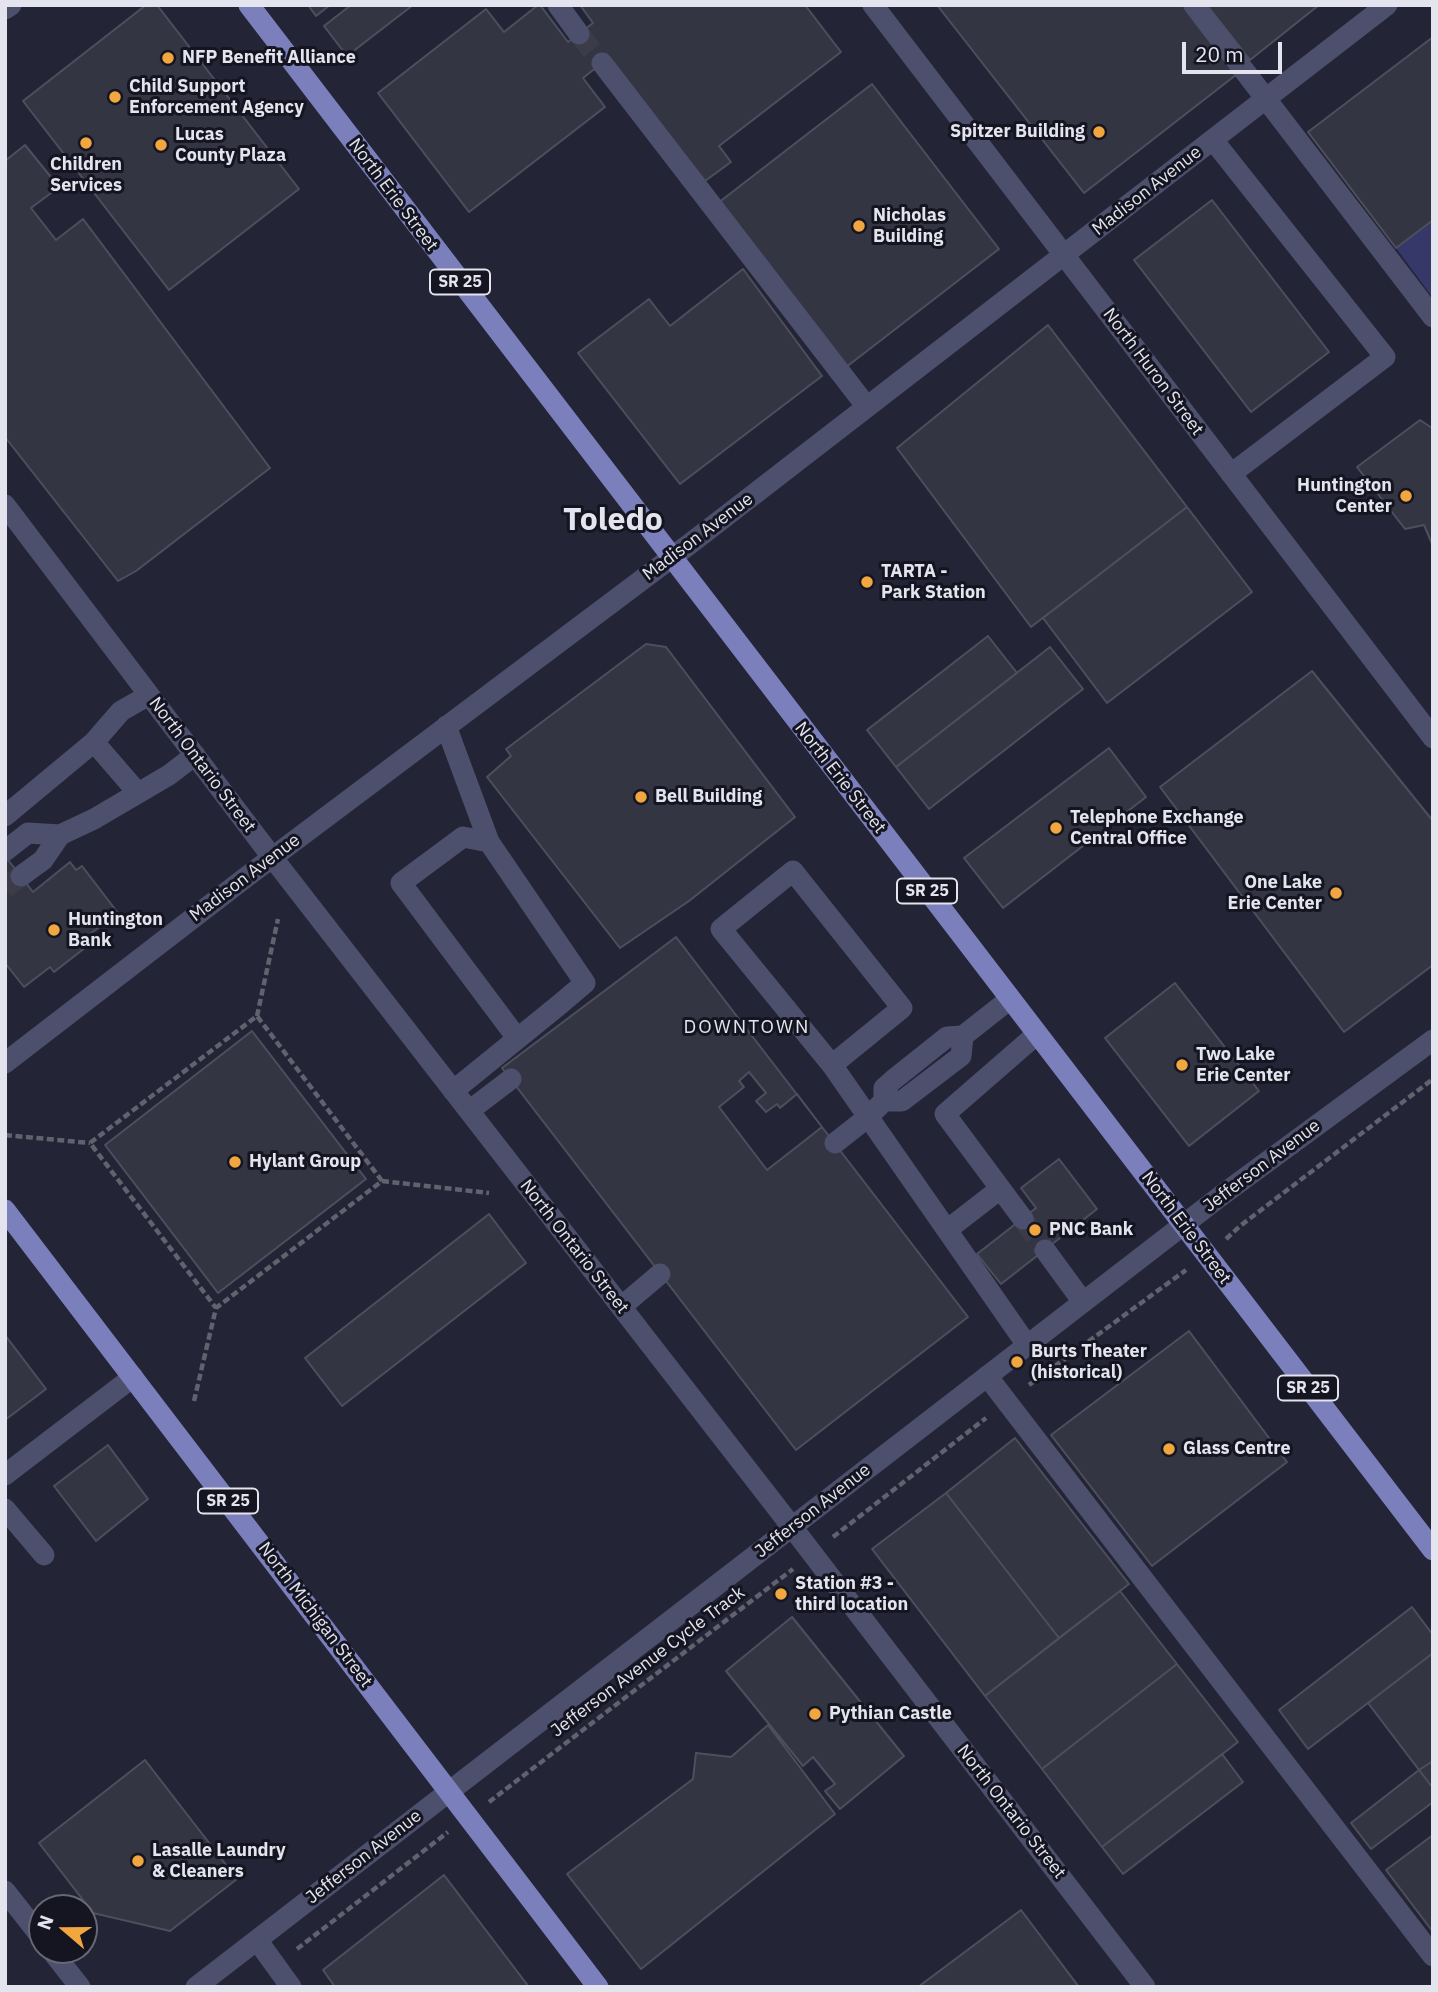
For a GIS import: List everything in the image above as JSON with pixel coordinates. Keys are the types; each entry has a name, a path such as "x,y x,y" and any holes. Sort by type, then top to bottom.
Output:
{"main road":[{"name":"North Erie Street","path":"249,5 1433,1550"},
{"name":"North Michigan Street","path":"5,1210 598,1987"}],"street":[{"path":"5,9 11,5"},
{"path":"558,5 579,34"},
{"name":"North Huron Street","path":"873,5 1433,738"},
{"path":"1194,5 1433,317"},
{"name":"Madison Avenue","path":"5,1063 272,857 671,558 1387,5"},
{"path":"602,63 867,407"},
{"path":"1213,140 1385,357 1231,474"},
{"name":"North Ontario Street","path":"5,505 272,857 1145,1987"},
{"path":"5,816 94,742 121,711 149,695"},
{"path":"446,726 489,842 584,984 564,1011 517,1038 453,1091"},
{"path":"94,742 138,793"},
{"path":"5,851 28,833 60,835 94,820 169,775 195,755"},
{"path":"21,876 43,860 60,835"},
{"path":"489,842 463,837 401,883 517,1038"},
{"path":"832,1065 902,1007 793,871 721,929 832,1065 1027,1345"},
{"path":"835,1143 884,1101 884,1087 947,1037 964,1037 1010,999"},
{"path":"1023,1219 945,1114 1037,1034"},
{"name":"Jefferson Avenue","path":"196,1987 1083,1302 1433,1040"},
{"path":"469,1111 511,1079"},
{"path":"947,1230 1000,1189"},
{"path":"1045,1250 1083,1302"},
{"path":"621,1307 660,1274"},
{"path":"988,1376 1433,1956"},
{"path":"5,1475 133,1377"},
{"path":"5,1509 44,1555"},
{"path":"5,1891 28,1920"},
{"path":"257,1940 291,1987"},
{"path":"62,1964 80,1987"}],"path":[{"path":"5,1135 90,1143 257,1016 278,919"},
{"path":"257,1016 382,1181"},
{"name":"Jefferson Avenue Cycle Track","path":"275,1966 1007,1402 1207,1256 1240,1226 1433,1079"},
{"path":"90,1143 216,1308"},
{"path":"194,1401 216,1308 382,1181 489,1193"}],"shaded area":[{"path":"5,5 1433,5 1433,1987 5,1987"},
{"path":"1433,220 1433,298 1396,248"}],"building":[{"name":"Lucas County Plaza","path":"146,5 157,5 299,189 169,290 23,101"},
{"path":"308,5 330,5 316,16"},
{"path":"351,5 413,5 347,56 324,26"},
{"path":"538,5 568,42 593,23 580,5 805,5 841,52 719,146 731,162 705,181 602,63 583,78 605,107 469,212 378,93 486,9 504,32"},
{"name":"Spitzer Building","path":"937,5 1189,5 1241,71 1084,193"},
{"path":"1207,5 1319,5 1250,60"},
{"path":"1433,37 1433,220 1396,248 1308,132"},
{"name":"Nicholas Building","path":"872,84 999,249 845,368 718,203"},
{"path":"25,145 59,187 31,208 56,240 83,219 270,468 136,571 118,581 5,437 5,161"},
{"path":"1212,200 1329,352 1251,412 1134,260"},
{"path":"743,269 822,376 680,484 578,353 649,299 670,326"},
{"path":"1048,325 1187,507 1031,627 897,448"},
{"name":"Huntington Center","path":"1433,405 1433,546 1424,525 1405,529 1357,467 1420,420 1432,428"},
{"path":"1187,507 1252,592 1107,703 1043,618"},
{"path":"988,636 1017,673 896,767 867,730"},
{"name":"Bell Building","path":"646,644 666,647 795,817 689,901 620,948 487,777 511,756 506,749"},
{"path":"1050,647 1083,689 929,809 896,767"},
{"name":"One Lake Erie Center","path":"1312,671 1433,821 1433,965 1344,1032 1160,787"},
{"name":"Telephone Exchange Central Office","path":"1109,748 1146,797 1003,908 964,858"},
{"path":"5,856 33,892 70,862 76,870 82,866 118,913 90,934 95,940 54,972 50,967 24,987 5,963"},
{"path":"676,937 968,1317 796,1450 502,1068"},
{"name":"Two Lake Erie Center","path":"1175,983 1259,1091 1189,1146 1105,1038"},
{"name":"Hylant Group","path":"252,1031 366,1179 218,1293 105,1145"},
{"path":"749,1072 766,1093 756,1101 766,1112 777,1104 780,1108 797,1094 822,1127 767,1170 719,1107 744,1087 739,1081"},
{"path":"1059,1159 1097,1209 1001,1284 977,1254 1036,1208 1021,1188"},
{"path":"489,1214 526,1263 342,1406 305,1358"},
{"name":"Glass Centre","path":"1189,1331 1287,1462 1152,1566 1051,1435"},
{"path":"5,1335 46,1389 5,1420"},
{"path":"1015,1438 1129,1584 1059,1638 946,1493"},
{"path":"108,1445 148,1499 96,1541 54,1486"},
{"path":"946,1493 1059,1638 985,1696 872,1549"},
{"path":"1120,1591 1177,1664 1042,1769 985,1696"},
{"path":"1412,1607 1433,1635 1433,1653 1308,1749 1279,1710"},
{"name":"Pythian Castle","path":"792,1617 904,1756 840,1809 825,1791 835,1784 813,1757 803,1766 726,1671"},
{"path":"1433,1653 1433,1761 1419,1770 1368,1703"},
{"path":"1177,1664 1238,1742 1102,1847 1042,1769"},
{"path":"768,1725 835,1814 641,1969 567,1874 693,1779 696,1753 731,1757"},
{"path":"1222,1754 1243,1782 1123,1874 1102,1847"},
{"name":"Lasalle Laundry & Cleaners","path":"145,1760 237,1879 170,1931 98,1914 98,1894 78,1894 39,1843"},
{"path":"1433,1761 1433,1788 1419,1770"},
{"path":"1419,1770 1433,1788 1433,1802 1371,1849 1351,1823"},
{"path":"1433,1835 1433,1932 1386,1870"},
{"path":"444,1875 529,1987 335,1987 323,1970"},
{"path":"1021,1910 1079,1987 918,1987"}],"tunnel":[{"path":"579,34 602,63"},
{"path":"5,888 21,876"},
{"path":"1023,1219 1045,1250"}],"place":[{"name":"NFP Benefit Alliance","path":"168,58"},
{"name":"Child Support Enforcement Agency","path":"115,97"},
{"name":"Spitzer Building","path":"1099,132"},
{"name":"Children Services","path":"86,143"},
{"name":"Lucas County Plaza","path":"161,145"},
{"name":"Nicholas Building","path":"859,226"},
{"name":"Huntington Center","path":"1406,496"},
{"name":"TARTA - Park Station","path":"867,582"},
{"name":"Bell Building","path":"641,797"},
{"name":"Telephone Exchange Central Office","path":"1056,828"},
{"name":"One Lake Erie Center","path":"1336,893"},
{"name":"Huntington Bank","path":"54,930"},
{"name":"Two Lake Erie Center","path":"1182,1065"},
{"name":"Hylant Group","path":"235,1162"},
{"name":"PNC Bank","path":"1035,1230"},
{"name":"Burts Theater (historical)","path":"1017,1362"},
{"name":"Glass Centre","path":"1169,1449"},
{"name":"Station #3 - third location","path":"781,1594"},
{"name":"Pythian Castle","path":"815,1714"},
{"name":"Lasalle Laundry & Cleaners","path":"138,1861"}],"district":[{"name":"Toledo","path":"613,521"},
{"name":"DOWNTOWN","path":"747,1028"}]}
